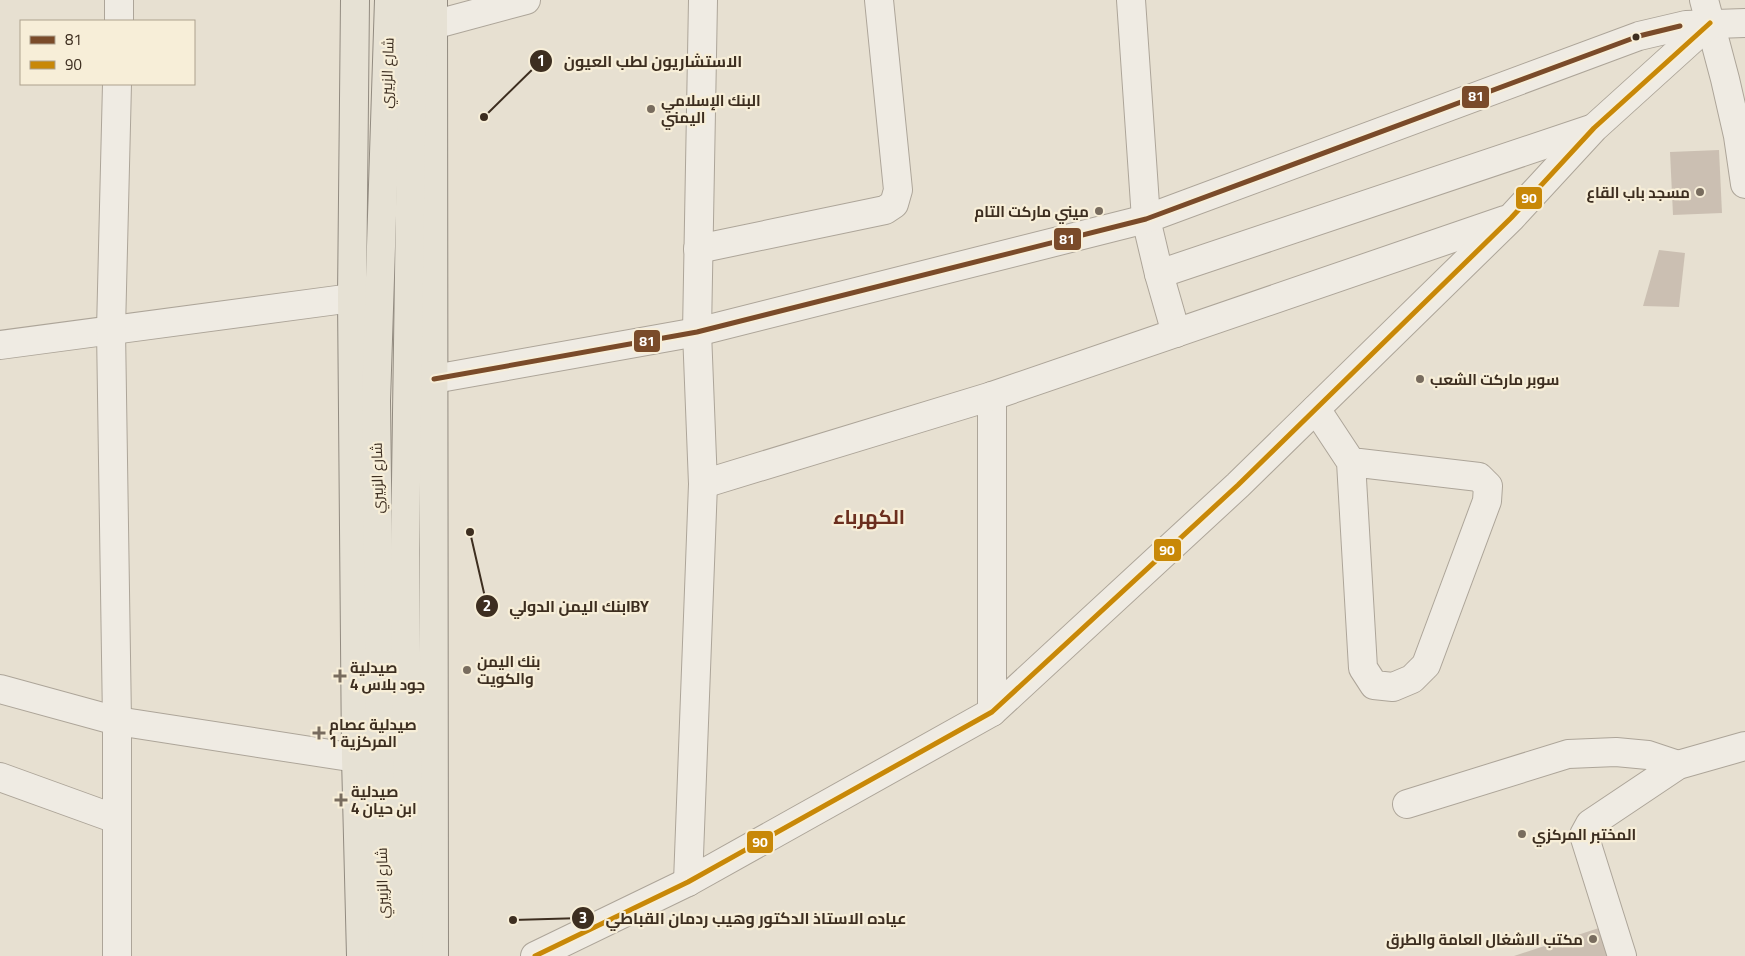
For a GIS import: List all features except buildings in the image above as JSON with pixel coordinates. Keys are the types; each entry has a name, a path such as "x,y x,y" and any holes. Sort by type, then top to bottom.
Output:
{"main road":[{"name":"شارع الزبيري","path":"355,0 352,298 365,401 383,956"},
{"name":"شارع الزبيري","path":"361,956 356,758 365,401 389,0"},
{"name":"شارع الزبيري","path":"409,956 405,551 413,0"},
{"path":"433,12 434,956"}],"street":[{"path":"119,20 120,0"},
{"path":"433,12 526,0"},
{"path":"688,882 703,484 697,332 703,0"},
{"path":"698,249 885,210 894,204 898,190 878,0"},
{"path":"1131,0 1146,220 1176,333"},
{"path":"535,956 688,882 992,712 1238,485 1316,409 1511,218 1594,128 1707,12"},
{"path":"1707,12 1741,136 1745,184"},
{"path":"434,379 697,332 1146,220 1707,12 1745,23"},
{"path":"117,85 111,330 117,721 117,956"},
{"path":"1159,274 1594,128"},
{"path":"703,484 992,396 1511,218"},
{"path":"0,345 352,298"},
{"path":"992,396 992,712"},
{"path":"1316,409 1351,462 1363,668 1374,685 1393,687 1412,679 1426,665 1487,501 1488,486 1478,477 1351,462"},
{"path":"0,689 117,721 356,758"},
{"path":"1622,956 1584,835 1590,824 1678,765 1745,746"},
{"path":"1407,804 1568,754 1616,752 1648,755 1678,765"},
{"path":"0,777 116,819"}],"transit line":[{"name":"90","path":"535,956 688,882 992,712 1238,485 1511,218 1594,128 1710,23"},
{"name":"81","path":"434,379 697,332 1146,219 1639,36 1680,26"}],"place":[{"name":"البنك الإسلامي اليمني","path":"651,109"},
{"name":"الاستشاريون لطب العيون","path":"484,117"},
{"name":"مسجد باب القاع","path":"1700,192"},
{"name":"ميني ماركت التام","path":"1099,211"},
{"name":"سوبر ماركت الشعب","path":"1420,379"},
{"name":"بنك اليمن الدوليIBY","path":"470,532"},
{"name":"بنك اليمن والكويت","path":"467,670"},
{"name":"صيدلية جود بلاس 4","path":"340,676"},
{"name":"صيدلية عصام المركزية 1","path":"319,733"},
{"name":"صيدلية ابن حيان 4","path":"341,800"},
{"name":"المختبر المركزي","path":"1522,834"},
{"name":"عياده الاستاذ الدكتور وهيب ردمان القباطي","path":"513,920"},
{"name":"مكتب الاشغال العامة والطرق","path":"1593,939"}],"district":[{"name":"الكهرباء","path":"869,516"}]}
